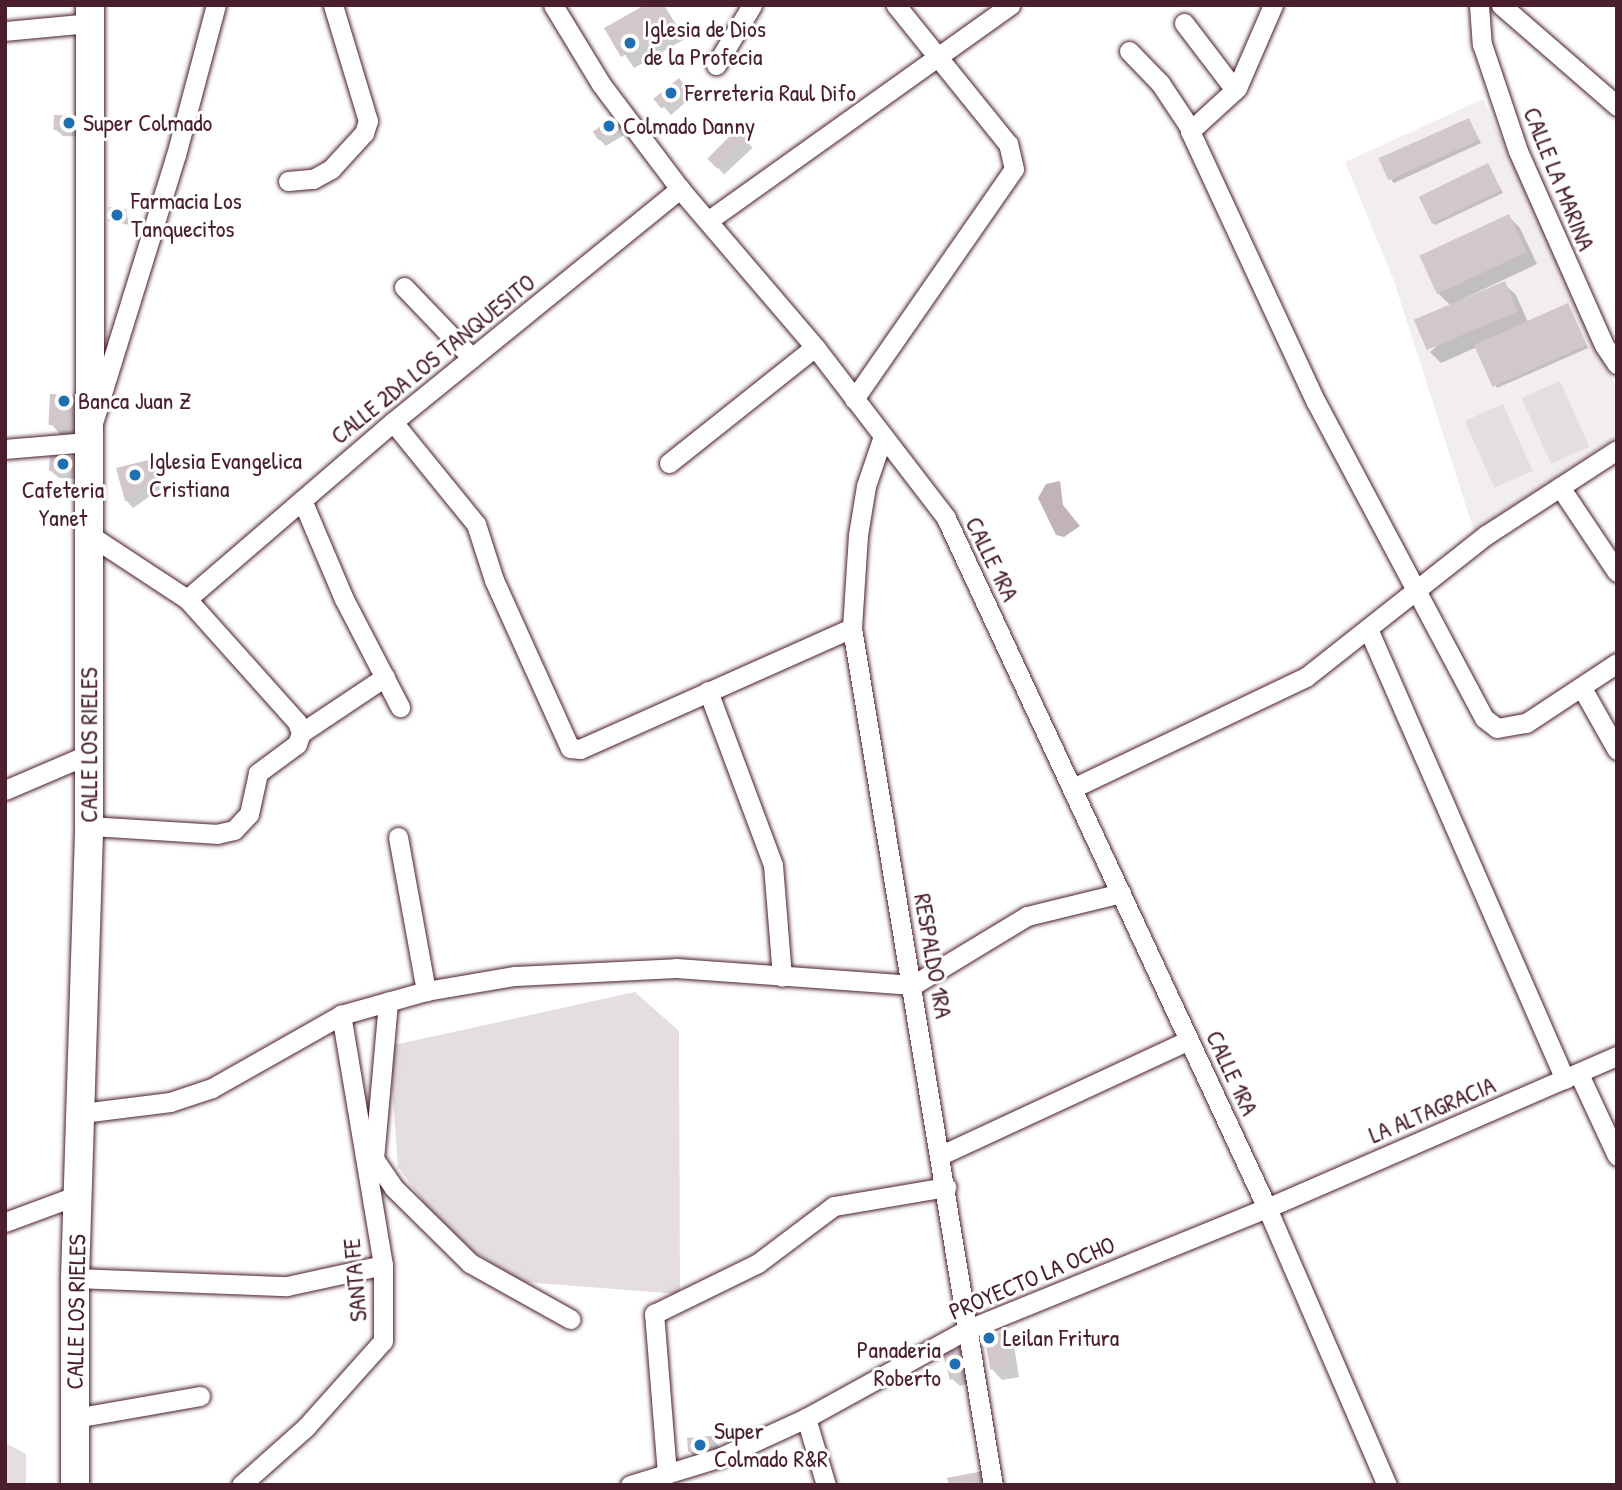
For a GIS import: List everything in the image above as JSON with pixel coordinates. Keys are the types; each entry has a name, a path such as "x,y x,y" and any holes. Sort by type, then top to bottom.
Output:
{"street":[{"path":"5,449 87,442 176,155 216,5"},
{"path":"288,181 313,179 331,169 364,133 368,121 333,5"},
{"name":"CALLE 1RA","path":"553,5 601,84 680,189 815,347 946,518 1267,1208 1387,1485"},
{"path":"716,65 752,5"},
{"path":"854,399 1014,169 1008,144 933,57 896,5"},
{"path":"709,220 933,57 1010,5"},
{"path":"1190,128 1235,90 1273,5"},
{"name":"CALLE LA MARINA","path":"1479,5 1482,44 1518,151 1600,336 1617,364"},
{"path":"1501,5 1614,97"},
{"path":"5,31 90,14"},
{"name":"CALLE LOS RIELES","path":"75,1485 75,1278 89,827 87,442 90,14"},
{"path":"1184,23 1235,90"},
{"path":"1129,51 1160,83 1190,128 1232,228 1316,402 1418,586 1484,718 1497,728 1526,723 1617,663"},
{"name":"CALLE 2DA LOS TANQUESITO","path":"187,599 393,422 680,189"},
{"path":"404,287 472,358"},
{"path":"669,463 815,347"},
{"path":"393,422 471,515 494,580 570,748 580,749 852,628"},
{"name":"RESPALDO 1RA","path":"883,436 860,523 852,628 941,1155 966,1330 993,1485"},
{"path":"1073,788 1306,677 1369,631 1418,586 1617,450"},
{"path":"1560,487 1617,572"},
{"path":"302,500 384,677 401,707"},
{"path":"88,534 187,599 297,722 301,733"},
{"path":"1369,631 1572,1077 1617,1156"},
{"path":"89,827 217,834 234,830 249,814 258,773 297,744 301,733 384,677"},
{"path":"1582,688 1617,750"},
{"path":"708,691 773,865 782,977"},
{"path":"5,790 89,754"},
{"path":"398,837 426,991"},
{"path":"82,1113 170,1102 212,1088 341,1015 426,991 590,970 676,968 913,985 1027,916 1121,893"},
{"path":"374,1159 388,1002"},
{"name":"SANTA FE","path":"240,1485 306,1427 383,1341 383,1265 359,1137 341,1015"},
{"path":"941,1155 1189,1040"},
{"name":"LA ALTAGRACIA","path":"1267,1208 1617,1056"},
{"path":"359,1137 394,1188 470,1263 570,1319"},
{"path":"667,1474 654,1314 758,1263 834,1206 946,1187"},
{"path":"5,1222 78,1195"},
{"name":"PROYECTO LA OCHO","path":"630,1485 721,1457 806,1418 966,1330 1267,1208"},
{"path":"75,1278 174,1279 211,1285 287,1286 383,1265"},
{"path":"75,1418 200,1396"},
{"path":"806,1418 826,1485"}],"shaded area":[{"path":"1483,99 1617,389 1617,437 1474,531 1394,281 1345,162"},
{"path":"1560,381 1589,447 1551,464 1522,398"},
{"path":"1503,404 1533,471 1494,488 1465,421"},
{"path":"1060,481 1063,505 1080,526 1064,537 1056,535 1038,498 1046,484"},
{"path":"635,992 679,1031 680,1294 523,1282 449,1237 398,1167 389,1046"},
{"path":"5,1443 26,1454 26,1485 5,1485"}],"building":[{"name":"Iglesia de Dios de la Profecia","path":"645,5 663,5 675,28 621,57 604,28"},
{"name":"Ferreteria Raul Difo","path":"679,78 687,88 662,109 653,99"},
{"name":"Colmado Danny","path":"620,113 626,122 599,141 593,131"},
{"name":"Super Colmado","path":"54,115 85,116 84,131 53,130"},
{"path":"1469,118 1479,140 1388,180 1379,158"},
{"path":"737,129 747,139 717,169 707,159"},
{"path":"1488,163 1501,190 1432,224 1419,197"},
{"name":"Farmacia Los Tanquecitos","path":"109,207 127,209 125,223 108,221"},
{"path":"1509,214 1527,252 1437,294 1419,256"},
{"path":"1505,281 1518,311 1427,350 1414,320"},
{"path":"1568,303 1587,345 1493,387 1474,345"},
{"path":"50,394 71,395 69,426 48,425"},
{"name":"Cafeteria Yanet","path":"50,455 77,457 76,473 49,471"},
{"name":"Iglesia Evangelica Cristiana","path":"148,460 153,481 125,501 116,468"},
{"path":"1003,1332 1009,1366 990,1370 984,1335"},
{"name":"Panaderia Roberto","path":"960,1348 967,1375 950,1380 943,1353"},
{"name":"Super Colmado R&R","path":"712,1436 713,1450 688,1452 687,1438"},
{"path":"983,1471 985,1480 949,1485 947,1478"}],"place":[{"name":"Iglesia de Dios de la Profecia","path":"630,43"},
{"name":"Ferreteria Raul Difo","path":"671,93"},
{"name":"Super Colmado","path":"69,123"},
{"name":"Colmado Danny","path":"609,126"},
{"name":"Farmacia Los Tanquecitos","path":"117,215"},
{"name":"Banca Juan Z","path":"64,401"},
{"name":"Cafeteria Yanet","path":"63,464"},
{"name":"Iglesia Evangelica Cristiana","path":"135,475"},
{"name":"Leilan Fritura","path":"989,1338"},
{"name":"Panaderia Roberto","path":"955,1364"},
{"name":"Super Colmado R&R","path":"700,1445"}]}
